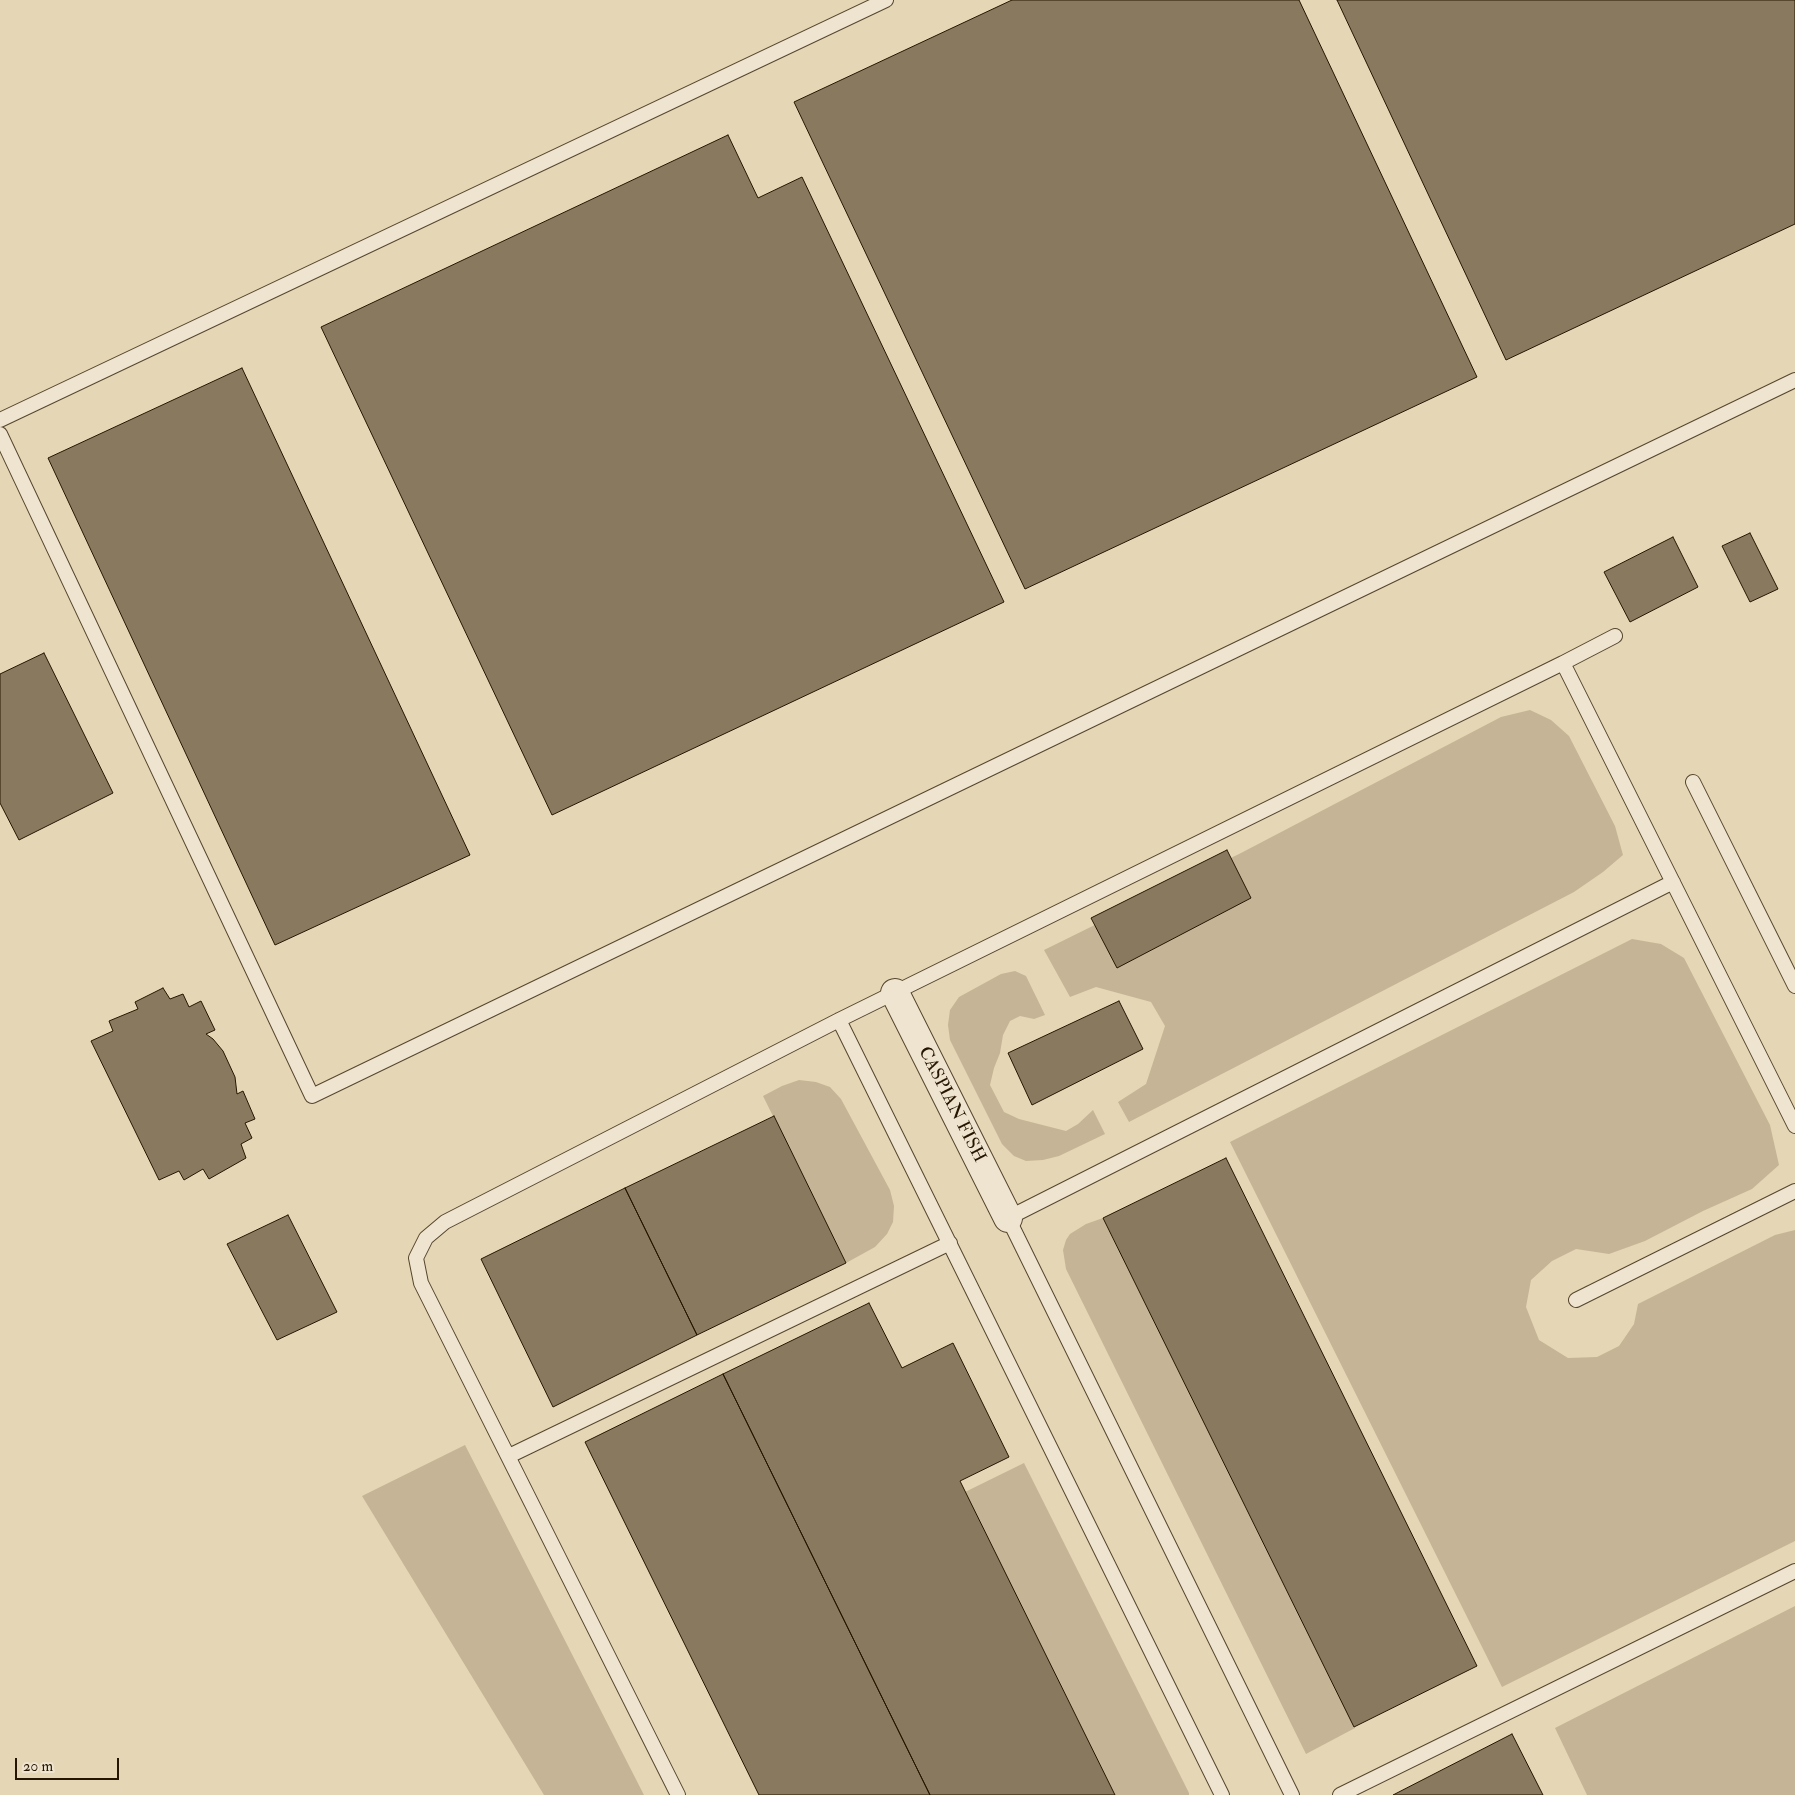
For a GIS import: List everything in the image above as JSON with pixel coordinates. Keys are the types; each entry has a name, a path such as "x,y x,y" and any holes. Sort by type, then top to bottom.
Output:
{"street":[{"name":"CASPIAN FISH","path":"895,993 1008,1218"}],"lane":[{"path":"0,420 886,0"},
{"path":"0,434 312,1096 1795,380"},
{"path":"678,1795 421,1283 416,1258 426,1238 445,1222 839,1020 1615,636"},
{"path":"1563,663 1795,1126"},
{"path":"1693,782 1795,986"},
{"path":"1292,1795 1008,1218 1673,882"},
{"path":"839,1020 1222,1795"},
{"path":"1576,1300 1795,1191"},
{"path":"509,1456 950,1243"},
{"path":"1340,1795 1795,1571"}],"shaded area":[{"path":"1530,710 1551,720 1569,736 1615,826 1623,855 1603,872 1574,892 1129,1122 1118,1102 1146,1084 1165,1026 1151,1002 1096,987 1070,997 1044,950 1241,853 1501,717"},
{"path":"1632,939 1661,944 1684,958 1770,1125 1779,1165 1752,1189 1703,1211 1645,1241 1609,1254 1576,1249 1552,1261 1531,1280 1526,1307 1539,1340 1568,1358 1597,1357 1619,1346 1634,1324 1638,1304 1775,1235 1795,1230 1795,1541 1502,1687 1230,1142"},
{"path":"1015,971 1026,976 1045,1015 1034,1019 1020,1016 1010,1021 1003,1035 1000,1053 990,1085 1004,1112 1019,1119 1066,1131 1078,1124 1093,1110 1105,1134 1059,1156 1043,1160 1026,1161 1014,1156 1002,1144 950,1040 948,1025 950,1010 959,997 1001,974"},
{"path":"799,1080 816,1082 830,1087 841,1099 890,1190 894,1206 893,1222 887,1234 875,1247 846,1263 763,1096"},
{"path":"1103,1218 1355,1728 1306,1754 1066,1269 1063,1250 1070,1234 1086,1224"},
{"path":"465,1445 644,1795 544,1795 362,1496"},
{"path":"1024,1463 1189,1795 1115,1795 965,1492"},
{"path":"1795,1606 1795,1795 1587,1795 1555,1728"}],"building":[{"path":"1012,0 1299,0 1477,377 1025,589 794,102"},
{"path":"1337,0 1795,0 1795,224 1506,360"},
{"path":"728,135 758,198 802,177 1004,602 552,815 321,327"},
{"path":"242,368 470,855 275,945 48,458"},
{"path":"1750,533 1778,589 1750,602 1722,546"},
{"path":"1673,537 1698,587 1630,622 1604,572"},
{"path":"44,653 113,793 19,840 0,803 0,674"},
{"path":"1227,850 1251,898 1117,968 1091,918"},
{"path":"163,988 170,999 183,994 189,1007 201,1001 215,1030 206,1034 223,1051 235,1077 237,1094 243,1091 255,1119 245,1123 252,1138 241,1144 246,1158 209,1179 203,1169 184,1180 179,1171 159,1180 91,1041 113,1031 109,1021 138,1009 135,1002"},
{"path":"1119,1001 1143,1049 1032,1105 1008,1053"},
{"path":"774,1116 846,1263 697,1335 625,1188"},
{"path":"1226,1158 1477,1666 1354,1727 1103,1218"},
{"path":"625,1188 697,1335 553,1407 481,1259"},
{"path":"288,1215 337,1312 277,1340 227,1244"},
{"path":"869,1303 902,1368 953,1343 1009,1457 960,1481 1115,1795 930,1795 723,1374"},
{"path":"723,1374 930,1795 759,1795 585,1442"},
{"path":"1512,1734 1543,1795 1393,1795"}]}
